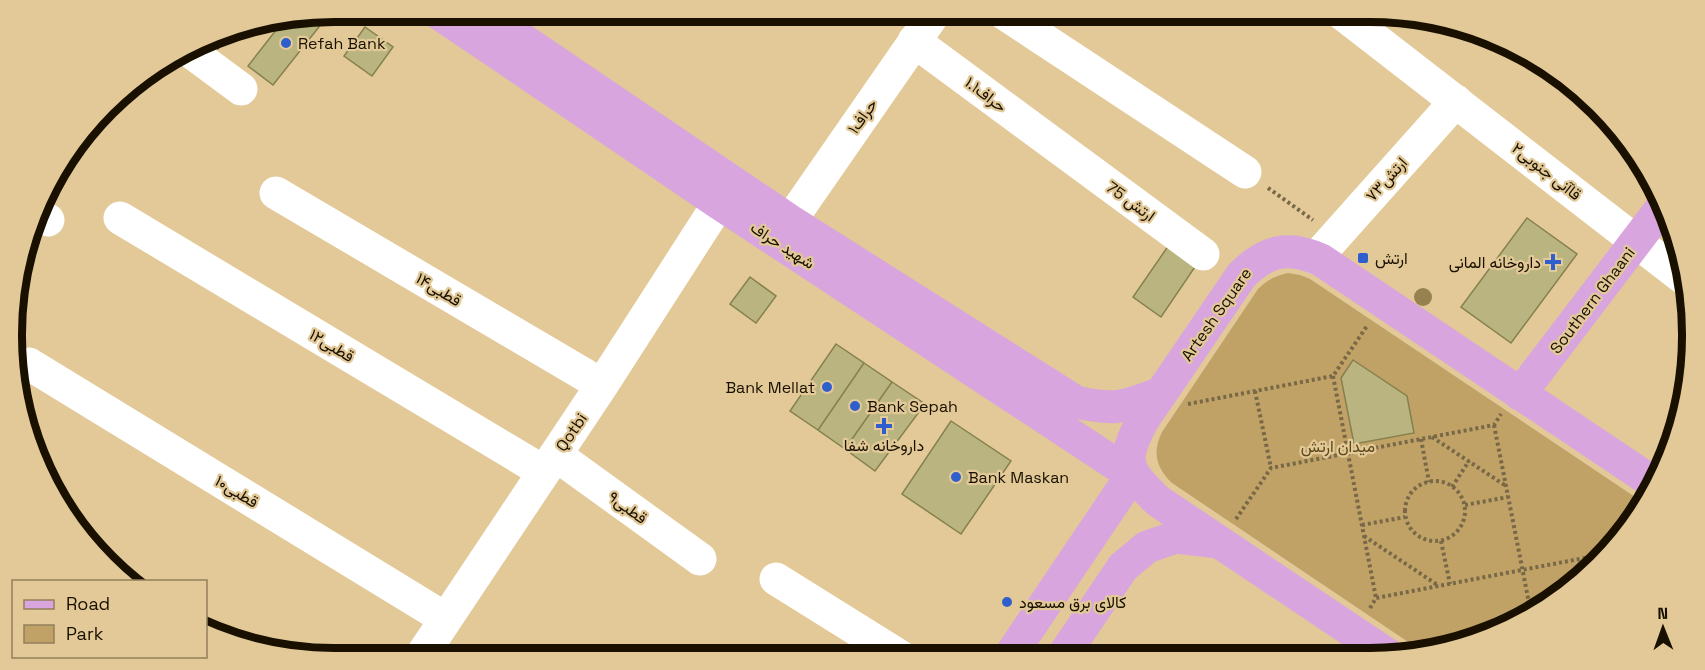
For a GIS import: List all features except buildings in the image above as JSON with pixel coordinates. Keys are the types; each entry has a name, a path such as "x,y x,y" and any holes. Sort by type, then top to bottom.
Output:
{"main road":[{"name":"شهید حراف","path":"452,22 719,203 983,359 1132,475"},
{"path":"497,22 790,221 983,359 1076,402 1103,408 1126,406 1161,393"},
{"name":"Southern Ghaani","path":"1520,394 1658,214"},
{"name":"Artesh Square","path":"1132,475 1128,457 1134,437 1161,393 1241,276 1252,263 1269,254 1304,254"},
{"path":"1304,254 1383,302 1647,479"},
{"path":"1016,648 1132,475 1158,501 1220,542 1395,647"},
{"path":"1068,648 1123,567 1147,548 1176,537 1220,542"},
{"path":"1087,544 1101,540 1114,542 1121,553 1123,567"}],"street":[{"name":"حراف۱","path":"790,221 927,22"},
{"path":"1017,22 1245,172"},
{"name":"۲قاآنی جنوبی","path":"1353,22 1638,240 1676,272"},
{"name":"حراف۱.۱","path":"914,41 1059,148"},
{"path":"196,56 242,89"},
{"name":"ارتش۷۳","path":"1304,254 1456,101"},
{"name":"75 ارتش","path":"1059,148 1203,254"},
{"name":"قطبی۱۴","path":"276,193 602,385"},
{"name":"Qotbi","path":"427,648 602,385 719,203"},
{"name":"قطبی۱۲","path":"120,218 550,464"},
{"name":"قطبی۱۰","path":"29,364 446,619"},
{"name":"قطبی۹","path":"550,464 700,559"},
{"path":"776,579 887,648"}],"path":[{"path":"1245,172 1314,220 1304,254"},
{"path":"1161,393 1180,406 1333,376 1383,302"},
{"path":"1333,376 1376,598 1588,559"},
{"path":"1256,391 1271,468"},
{"path":"1220,542 1271,468 1494,424 1529,604"},
{"path":"1432,437 1506,486"},
{"path":"1421,439 1430,482"},
{"path":"1452,487 1469,461"},
{"path":"1430,482 1441,482 1452,487 1460,495 1465,506 1460,528 1452,536 1441,541 1429,541 1418,536 1410,528 1406,517 1406,505 1410,494 1419,486 1430,482"},
{"path":"1465,506 1508,497"},
{"path":"1362,525 1406,517"},
{"path":"1364,535 1439,586"},
{"path":"1441,541 1450,584"}],"green space":[{"name":"میدان ارتش","path":"1288,273 1310,279 1637,498 1630,509 1591,556 1544,595 1490,624 1451,637 1412,645 1172,483 1159,466 1157,446 1162,432 1258,289"}],"place":[{"name":"Refah Bank","path":"286,43"},
{"name":"ارتش","path":"1363,258"},
{"name":"داروخانه المانی","path":"1553,262"},
{"name":"Bank Mellat","path":"827,387"},
{"name":"Bank Sepah","path":"855,406"},
{"name":"داروخانه شفا","path":"884,426"},
{"name":"Bank Maskan","path":"956,477"},
{"name":"کالای برق مسعود","path":"1007,602"}]}
